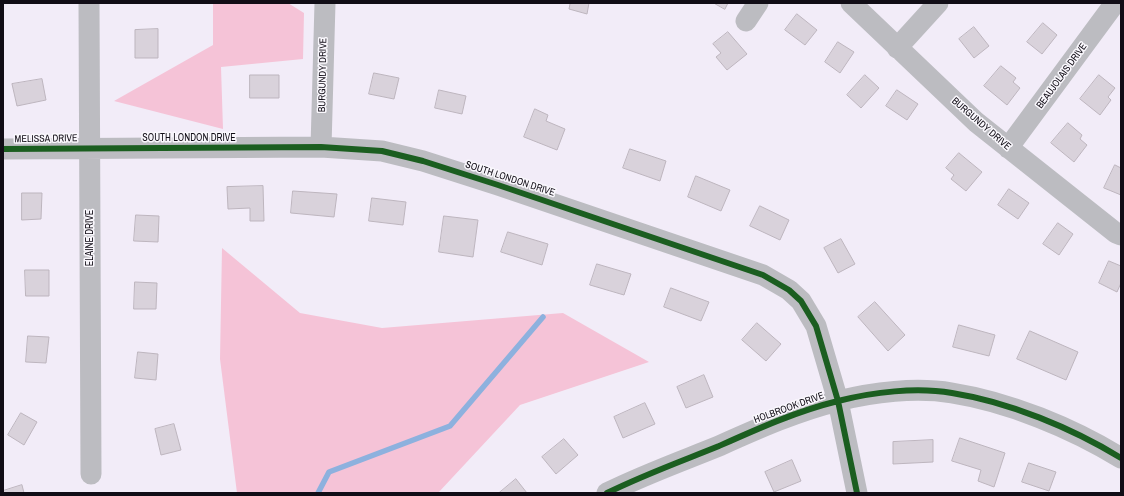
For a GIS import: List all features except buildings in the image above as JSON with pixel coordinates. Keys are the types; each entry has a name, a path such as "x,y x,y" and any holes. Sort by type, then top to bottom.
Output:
{"street":[{"name":"ELAINE DRIVE","path":"89,3 91,474"},
{"name":"BURGUNDY DRIVE","path":"321,147 325,3"},
{"path":"746,21 758,3"},
{"name":"BURGUNDY DRIVE","path":"851,3 976,122 1121,235"},
{"path":"897,48 938,3"},
{"name":"BEAUJOLAIS DRIVE","path":"1008,148 1114,3"},
{"name":"SOUTH LONDON DRIVE","path":"89,148 321,147 382,151 423,161 763,275 789,290 810,314 820,338 838,401 857,493"},
{"name":"MELISSA DRIVE","path":"3,149 89,148"},
{"name":"HOLBROOK DRIVE","path":"607,493 801,412 838,401 896,392 951,393 1025,413 1102,446 1121,458"}],"shaded area":[{"path":"213,3 288,3 304,13 303,59 221,67 223,129 114,101 213,45"},
{"path":"222,248 300,313 382,328 563,313 649,362 520,405 438,493 237,493 220,359"}],"waterway":[{"path":"318,493 329,472 450,426 543,317"}],"cycle path":[{"path":"3,149 321,147 382,151 423,161 498,185 763,275 789,290 801,301 816,326 838,401 857,493"},
{"path":"607,493 792,415 851,398 895,391 938,391 974,397 996,403 1040,418 1082,436 1121,458"}]}
